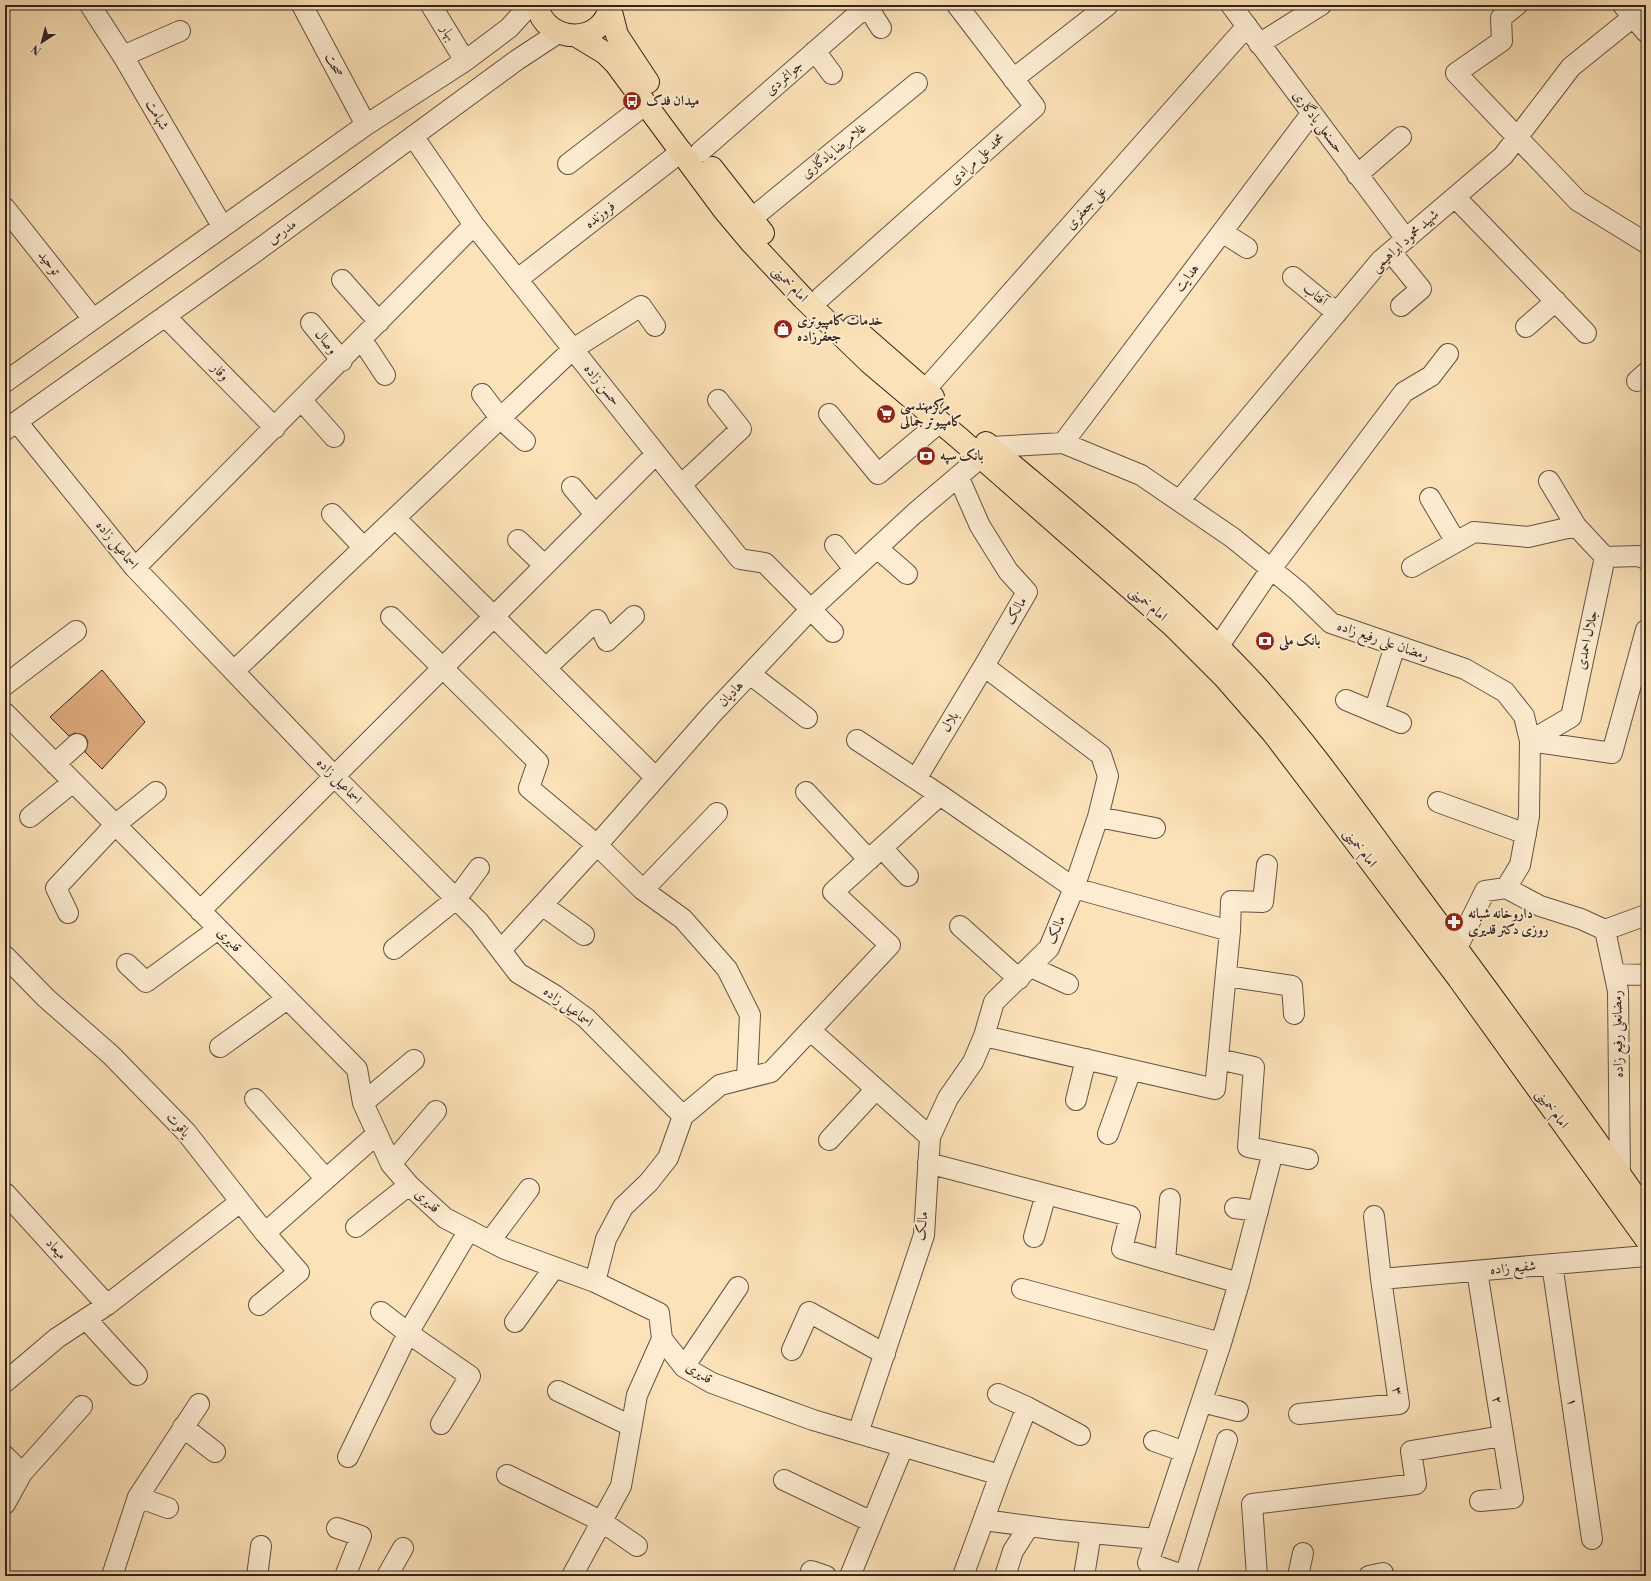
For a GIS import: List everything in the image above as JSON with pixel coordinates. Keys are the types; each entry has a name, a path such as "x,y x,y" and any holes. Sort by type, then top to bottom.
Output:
{"main road":[{"path":"538,5 539,13 546,24 568,34 587,34 597,29 604,21 611,6"},
{"name":"امام خمینی","path":"611,6 617,35 627,53 691,151 724,210 750,241 803,298 870,362 940,422 986,452 1070,512 1218,647 1286,721 1456,948 1613,1179 1646,1239"},
{"name":"امام خمینی","path":"568,34 605,53 616,64 646,104 691,151 821,297 925,390 986,452 1202,653 1273,733 1459,979 1613,1179 1646,1212"}],"street":[{"name":"شهامت","path":"90,5 123,56 222,226"},
{"name":"صحت","path":"302,5 366,125"},
{"name":"بهار","path":"431,5 465,61"},
{"path":"5,382 222,226 366,125 465,61 509,28 530,5"},
{"path":"867,5 881,28"},
{"name":"جوانمردی","path":"691,151 815,51 867,5"},
{"name":"محمد علی مرادی","path":"821,297 1035,107 956,5"},
{"path":"1013,79 1108,5"},
{"name":"حسنعلی یادگاری","path":"1231,5 1357,175 1398,246 1421,289 1401,306"},
{"path":"1259,44 1321,5"},
{"path":"1517,5 1501,18 1502,41 1456,73 1578,201 1646,243"},
{"path":"1634,10 1646,32"},
{"name":"شهید محمود ابراهیمی","path":"1179,502 1381,260 1503,156 1571,67 1634,10"},
{"name":"علی جعفری","path":"925,390 1247,26"},
{"path":"123,56 180,31"},
{"name":"مدرس","path":"11,426 414,136 517,60 568,34"},
{"path":"815,51 832,74"},
{"name":"غلامرضا یادگاری","path":"751,219 917,83"},
{"path":"568,164 646,104"},
{"name":"هدایت","path":"1063,443 1311,114"},
{"name":"حسن زاده","path":"414,136 474,226 518,279 740,559 765,563 832,632"},
{"path":"1357,175 1401,138"},
{"name":"فروزنده","path":"518,279 691,151"},
{"path":"1455,197 1586,333"},
{"name":"توحید","path":"5,208 93,319"},
{"path":"135,568 342,361 474,226"},
{"path":"1222,232 1247,248"},
{"name":"آفتاب","path":"1293,276 1337,313"},
{"path":"342,280 379,322"},
{"path":"1526,327 1556,301"},
{"path":"234,671 573,349 641,306 655,326"},
{"name":"وقار","path":"165,316 275,428"},
{"name":"وصال","path":"311,323 342,361"},
{"path":"362,340 385,375"},
{"path":"1218,647 1271,569 1404,392 1431,376 1448,354"},
{"path":"482,394 500,418 525,441"},
{"path":"681,485 742,429 718,400"},
{"path":"302,401 334,437"},
{"path":"829,414 878,474 940,422"},
{"name":"اسماعیل زاده","path":"11,426 135,568 334,776 478,922 518,973 556,996 586,1018 683,1116"},
{"name":"رمضان علی رفیع زاده","path":"986,452 1063,443 1141,475 1233,538 1298,591 1331,623 1465,669 1505,692 1524,716 1530,741 1529,816 1520,865 1506,888"},
{"name":"هادیان","path":"501,950 750,674 810,610 877,548 986,452"},
{"path":"200,911 656,454"},
{"name":"مالک","path":"858,1433 924,1235 930,1137 948,1098 973,1062 984,1036 994,1002 1049,948 1074,888 1098,817 1108,776 1101,755 984,666 1027,592 1008,571 980,526 958,476"},
{"path":"1550,481 1576,526 1605,557 1638,556 1646,558"},
{"path":"572,487 595,514"},
{"path":"1430,498 1456,542"},
{"path":"332,514 364,548"},
{"path":"395,518 656,778"},
{"path":"1412,567 1474,532 1528,537 1576,526"},
{"path":"518,540 544,565"},
{"path":"835,545 854,569"},
{"path":"877,548 907,574"},
{"name":"جلال احمدی","path":"1530,741 1571,717 1605,557"},
{"path":"546,668 597,620 607,641 634,616"},
{"path":"391,617 538,762 529,788 597,845 643,890 682,919 727,969 750,1015 746,1078"},
{"path":"1530,741 1612,753 1646,630"},
{"path":"5,685 76,631"},
{"path":"1374,712 1395,646"},
{"name":"بلال","path":"916,779 984,666"},
{"path":"750,674 807,718"},
{"path":"1346,700 1400,723"},
{"name":"قدیری","path":"5,713 357,1069 363,1103 391,1164 409,1185 446,1218 490,1241 554,1268 595,1282 659,1313 662,1339 684,1367 712,1382 813,1420 1000,1475"},
{"path":"857,740 940,795 1074,888 1230,931"},
{"path":"55,764 77,744"},
{"path":"30,817 73,782"},
{"path":"68,914 56,888 115,825 156,792"},
{"path":"806,792 875,854 908,876"},
{"path":"595,1282 606,1239 623,1207 649,1182 668,1158 683,1116 720,1085 771,1072 890,945 833,892 940,795"},
{"path":"1438,802 1526,834"},
{"path":"643,890 717,813"},
{"path":"1098,817 1155,828"},
{"path":"984,1036 1215,1089 1230,931 1231,901 1262,902 1267,865"},
{"path":"394,949 456,899 479,868"},
{"path":"1456,948 1485,891 1506,888 1540,906 1581,919 1605,930 1646,915"},
{"path":"542,905 584,935"},
{"path":"960,926 1025,973 1068,984"},
{"path":"127,964 146,982 218,929"},
{"name":"رمضانعلی رفیع زاده","path":"1605,930 1618,991 1613,1179"},
{"name":"یاقوت","path":"5,956 46,998 111,1055 186,1132 265,1233 299,1272 259,1305"},
{"path":"1614,974 1646,975"},
{"path":"1226,976 1292,986 1294,1014"},
{"path":"220,1047 287,999"},
{"path":"810,1030 930,1137"},
{"path":"1076,1100 1086,1059"},
{"path":"1218,1059 1254,1067 1248,1147 1308,1159"},
{"path":"363,1103 414,1060"},
{"path":"1108,1134 1131,1070"},
{"path":"829,1140 876,1089"},
{"path":"255,1099 326,1179"},
{"path":"391,1164 436,1110"},
{"path":"265,1233 377,1134"},
{"path":"1228,1440 1185,1576 1148,1563 1221,1343 1274,1152"},
{"path":"928,1163 1130,1216 1122,1248 1238,1283"},
{"path":"356,1227 409,1185"},
{"path":"490,1241 529,1189"},
{"name":"میعاد","path":"5,1193 107,1305"},
{"path":"1034,1237 1046,1194"},
{"path":"1165,1261 1170,1199"},
{"path":"5,1382 57,1338 107,1305 240,1202"},
{"path":"1234,1208 1258,1211"},
{"path":"1374,1216 1380,1279"},
{"path":"348,1457 408,1333 469,1230"},
{"name":"شفیع زاده","path":"1380,1279 1646,1256"},
{"name":"۱","path":"1552,1264 1592,1539"},
{"path":"515,1322 554,1268"},
{"name":"۲","path":"1477,1271 1512,1498 1480,1501"},
{"name":"۳","path":"1299,1414 1399,1404 1380,1279"},
{"path":"684,1367 738,1287"},
{"path":"1022,1289 1221,1343"},
{"path":"381,1312 408,1333 470,1376 441,1424"},
{"path":"792,1350 809,1312 885,1354"},
{"path":"86,1319 137,1375"},
{"path":"572,1576 621,1486 638,1395 662,1339"},
{"path":"558,1391 631,1426"},
{"path":"998,1394 1027,1407 1080,1435"},
{"path":"1202,1402 1238,1411"},
{"path":"112,1576 138,1497 199,1404"},
{"path":"5,1504 22,1473 82,1406"},
{"path":"963,1576 1027,1407"},
{"path":"183,1427 214,1452"},
{"path":"1257,1576 1252,1504 1416,1484 1411,1451 1503,1436"},
{"path":"1154,1441 1185,1452"},
{"path":"850,1576 903,1447"},
{"path":"5,1456 22,1473"},
{"path":"507,1475 601,1521 637,1546"},
{"path":"784,1480 872,1522"},
{"path":"138,1497 168,1508"},
{"path":"984,1520 1156,1539"},
{"path":"1005,1576 1013,1551 1029,1526"},
{"path":"337,1528 361,1536 345,1576"},
{"path":"1084,1576 1091,1533"},
{"path":"257,1576 261,1546"},
{"path":"387,1576 403,1548"},
{"path":"1298,1576 1303,1553"}],"building":[{"path":"102,670 145,722 102,769 85,752 88,742 85,736 75,733 69,736 50,717"}],"place":[{"name":"میدان فدک","path":"632,101"},
{"name":"خدمات کامپیوتری جعفرزاده","path":"783,329"},
{"name":"مرکزمهندسی کامپیوتر جمالی","path":"886,414"},
{"name":"بانک سپه","path":"926,456"},
{"name":"بانک ملی","path":"1265,641"},
{"name":"داروخانه شبانه روزی دکتر قدیری","path":"1454,922"}]}
